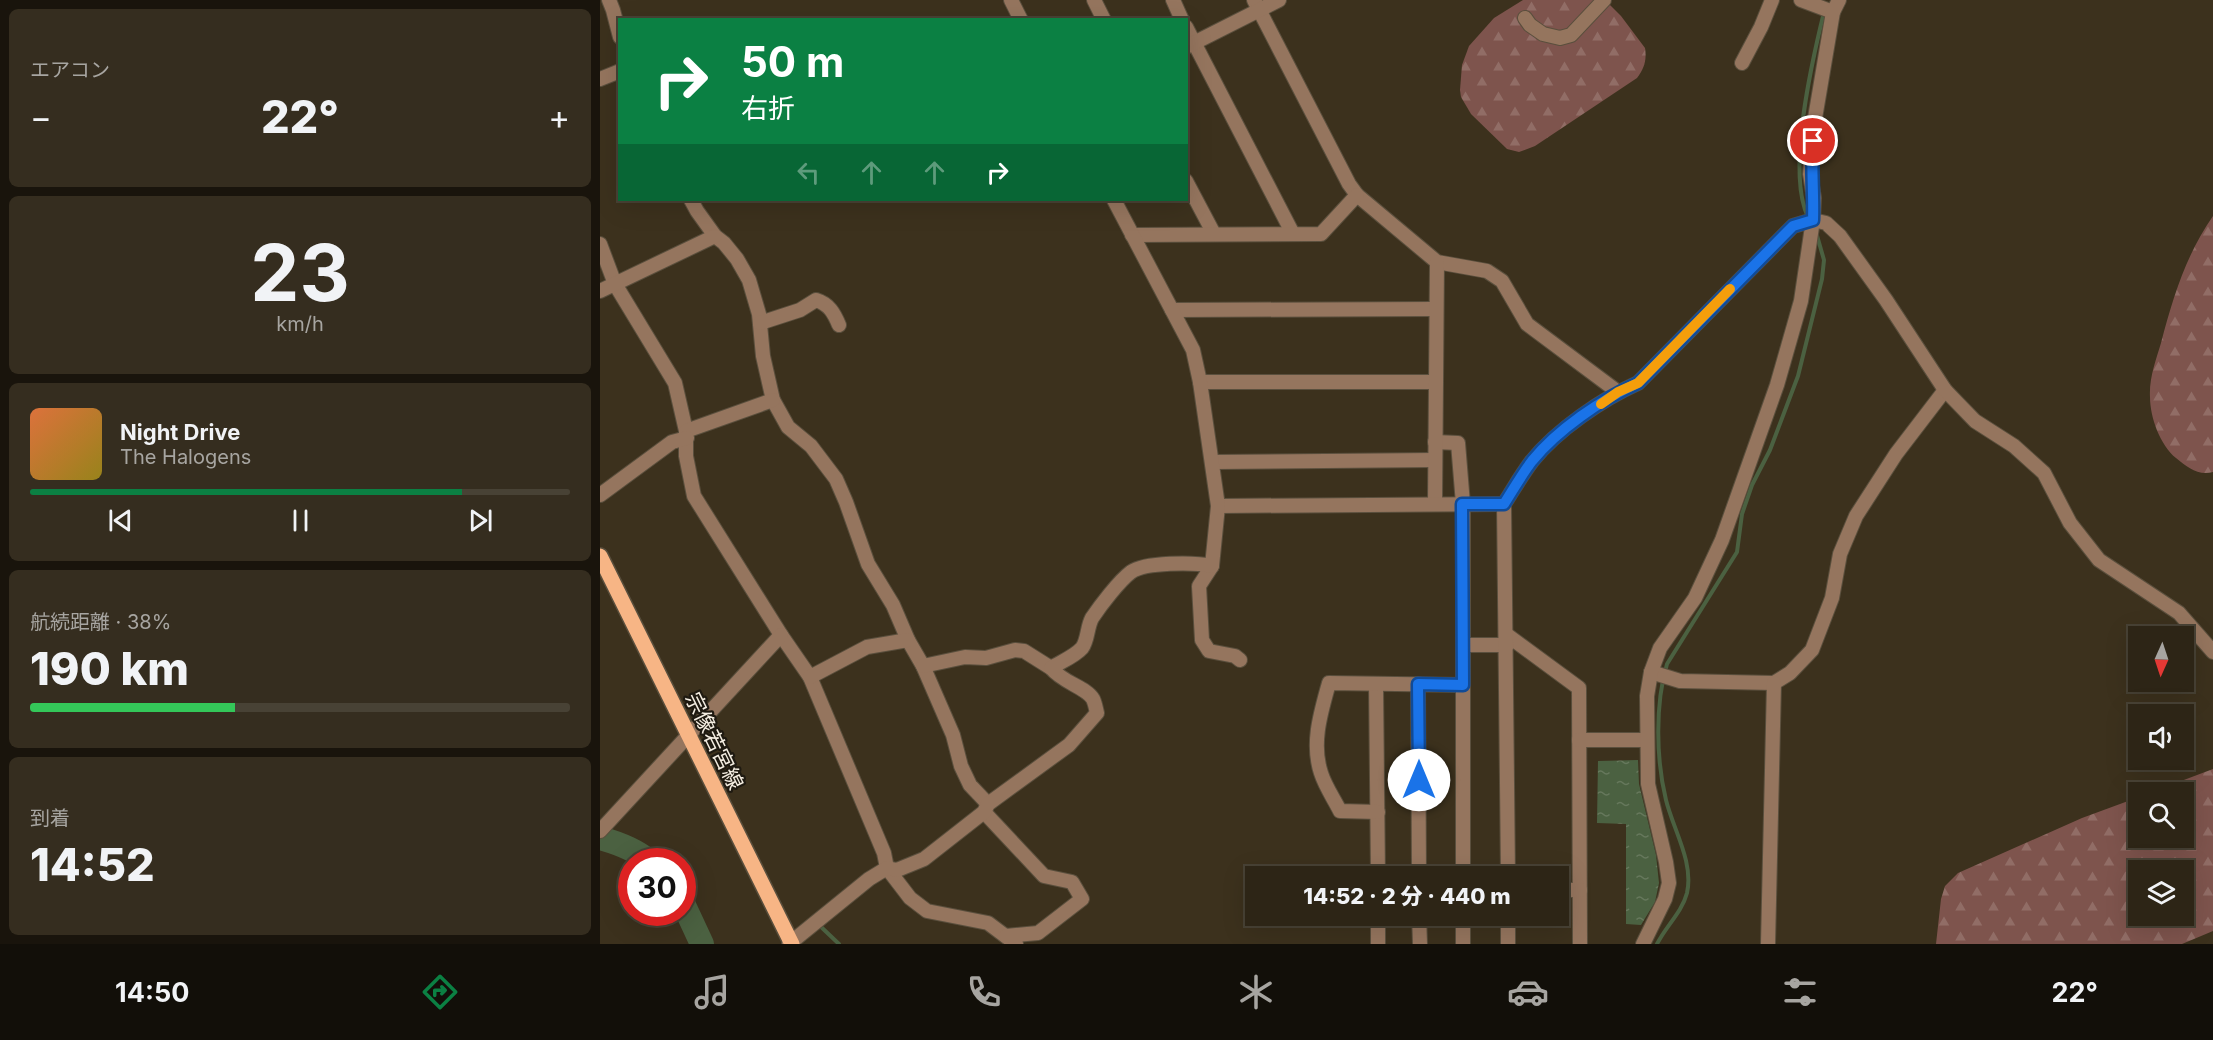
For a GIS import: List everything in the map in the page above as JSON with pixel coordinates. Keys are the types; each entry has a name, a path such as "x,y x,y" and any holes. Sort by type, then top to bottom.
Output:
{"main road":[{"name":"宗像若宮線","path":"600,556 791,943"}],"street":[{"path":"609,0 618,29"},
{"path":"1011,0 1021,18"},
{"path":"1094,0 1103,18"},
{"path":"1173,0 1181,18"},
{"path":"1279,0 1257,5 1191,45 1293,234"},
{"path":"1525,18 1530,25 1543,34 1560,38 1571,35 1604,0"},
{"path":"1742,63 1772,0"},
{"path":"1643,944 1665,899 1669,883 1648,783 1647,696 1651,672 1660,648 1695,598 1730,518 1777,385 1801,301 1813,220 1814,198 1810,174 1814,124 1836,6 1801,0"},
{"path":"1257,5 1349,184 1357,195 1437,262 1487,271 1502,281 1527,324 1618,392"},
{"path":"600,80 618,72"},
{"path":"1188,185 1214,234"},
{"path":"1132,235 1321,234 1357,195"},
{"path":"600,244 615,284 675,383 686,435 686,456 694,496 810,677 884,853 887,868 910,898 927,911 988,923 1011,940 1038,933 1082,899 1072,882 1044,876 986,808 970,785 961,766 953,735 923,666 908,640 893,605 868,564 836,479 811,446 788,427 773,400 760,323 749,280 737,259 715,236 696,211 691,201"},
{"path":"1115,201 1193,350 1213,462 1218,506 1212,566 1199,586 1202,640 1209,651 1235,656 1240,660"},
{"path":"1508,866 1504,504 1533,460 1565,429 1618,392 1638,383 1793,226 1813,220 1826,223 1840,236 1946,390 1975,421 2014,446 2043,473 2070,523 2099,560 2179,613 2213,652"},
{"path":"600,291 715,236"},
{"path":"1435,503 1437,262"},
{"path":"760,323 800,310 816,300 834,312 839,325"},
{"path":"1172,310 1435,309"},
{"path":"1200,382 1436,382"},
{"path":"1651,672 1680,681 1774,683 1790,673 1812,650 1832,598 1840,554 1856,516 1896,454 1946,390"},
{"path":"600,495 672,442 773,400"},
{"path":"1435,442 1458,443 1462,504 1463,866"},
{"path":"1213,462 1435,460"},
{"path":"1218,506 1504,504"},
{"path":"1051,668 1080,650 1084,645 1091,620 1129,573 1140,568 1171,564 1199,563 1212,566"},
{"path":"600,831 781,635"},
{"path":"810,677 867,647 908,640"},
{"path":"1462,645 1507,640 1579,688 1580,944"},
{"path":"791,943 869,879 887,868 897,870 924,859 1069,744 1097,713 1093,699 1086,692 1058,677 1051,668 1024,651 1015,650 986,658 964,657 923,666"},
{"path":"1378,812 1340,811 1321,774 1317,755 1317,728 1329,683 1463,685"},
{"path":"1768,944 1774,683"},
{"path":"1376,684 1378,866"},
{"path":"1418,684 1419,866"},
{"path":"1579,740 1647,740"},
{"path":"1569,890 1580,890"},
{"path":"1378,926 1378,944"},
{"path":"1419,926 1420,944"},
{"path":"1463,926 1463,944"},
{"path":"1508,926 1508,944"}],"green space":[{"path":"1523,0 1605,0 1621,16 1645,48 1646,56 1637,78 1535,146 1519,152 1507,149 1471,114 1461,97 1460,90 1462,65 1469,46 1494,18"},
{"path":"2213,216 2213,472 2202,473 2184,465 2165,446 2154,422 2150,405 2150,390 2155,363 2181,277 2195,246"},
{"path":"2213,769 2213,931 2182,944 1936,944 1941,899 1945,886 1958,873 2082,818 2128,801 2128,848 2194,848 2194,782 2179,782"}],"water":[{"path":"1638,760 1639,784 1656,855 1659,883 1655,902 1641,925 1626,924 1626,824 1597,823 1598,761"}],"waterway":[{"path":"1808,217 1802,197 1800,145 1813,58 1824,12"},
{"path":"1657,944 1681,906 1687,893 1688,881 1688,869 1669,811 1660,767 1658,732 1663,680 1667,664 1737,552 1742,514 1752,485 1770,450 1798,376 1822,279 1824,260 1816,232"},
{"path":"600,838 628,848"},
{"path":"819,925 839,944"},
{"path":"694,926 702,944"}],"slow traffic":[{"path":"1601,404 1618,392 1638,383 1730,289"}],"route":[{"path":"1419,780 1418,684 1463,685 1462,504 1504,504 1533,460 1565,429 1618,392 1638,383 1793,226 1813,220 1814,198 1810,174 1813,141"}]}
